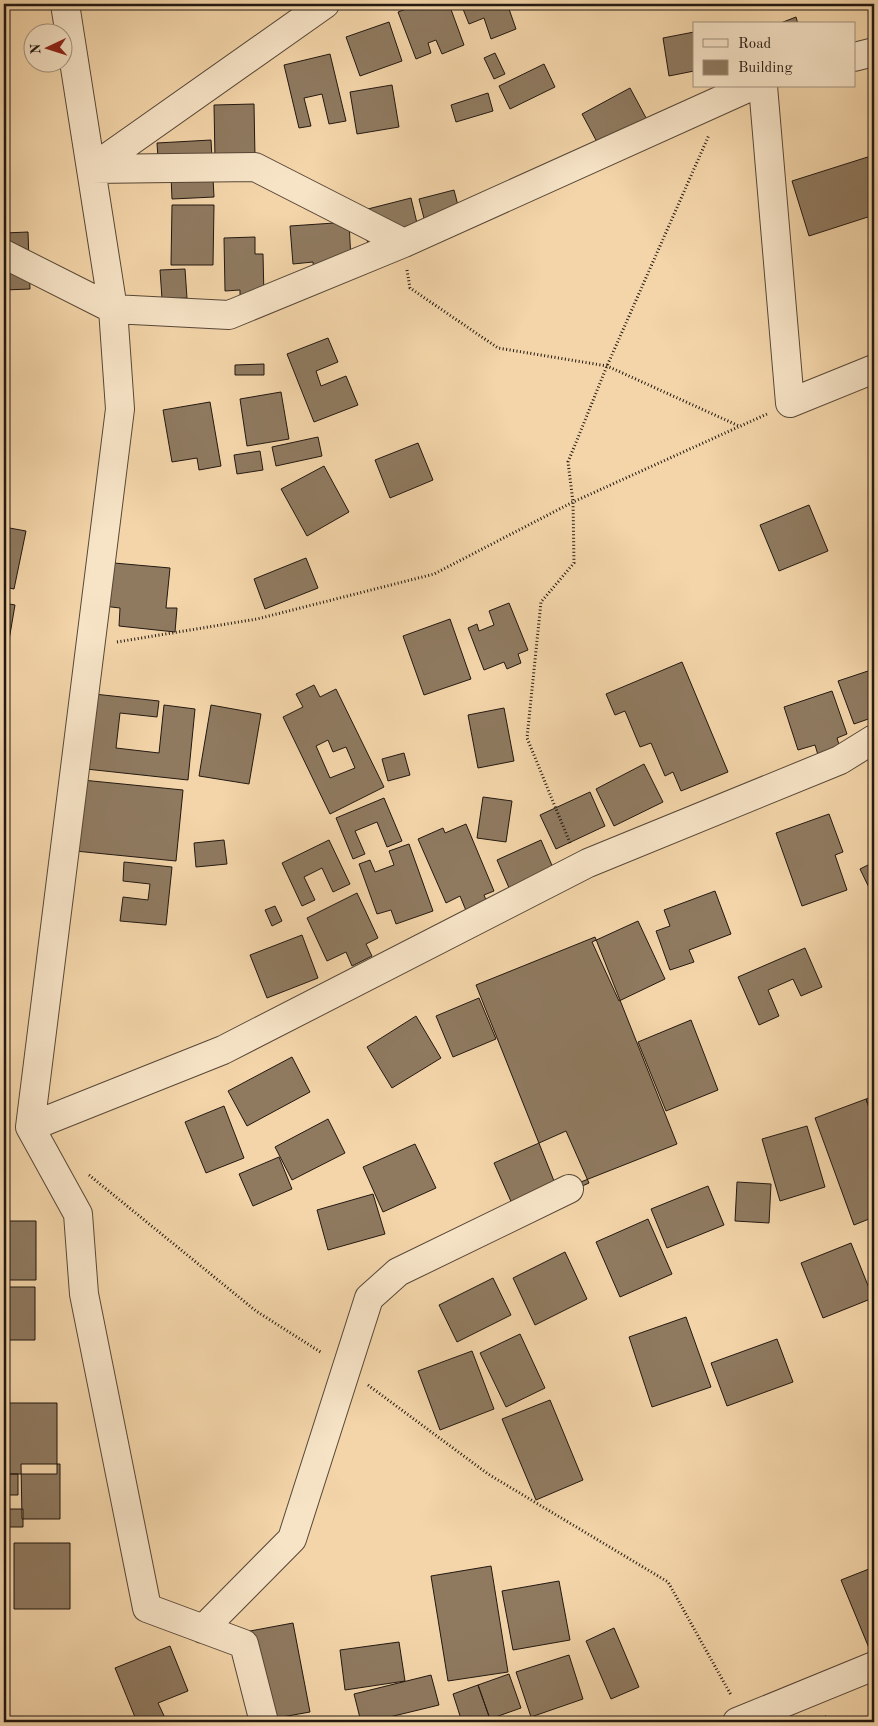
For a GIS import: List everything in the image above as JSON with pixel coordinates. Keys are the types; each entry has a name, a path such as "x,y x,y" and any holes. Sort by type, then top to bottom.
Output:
{"street":[{"path":"65,4 113,310 120,408 30,1127 78,1214 84,1294 147,1608 244,1644 264,1722"},
{"path":"91,169 325,4"},
{"path":"856,57 874,52"},
{"path":"4,254 113,310 229,316 404,243 748,88"},
{"path":"763,88 790,403 874,370"},
{"path":"91,169 255,167 404,243"},
{"path":"30,1127 223,1050 579,867 840,760 874,739"},
{"path":"204,1629 292,1539 369,1298 398,1272 569,1189"},
{"path":"740,1720 874,1666"}],"path":[{"path":"579,867 527,738 541,602 574,563 573,502 568,462 607,366 726,98"},
{"path":"404,243 410,288 498,348 607,366 740,426"},
{"path":"90,647 257,619 434,574 573,502 790,403"},
{"path":"83,1170 256,1310 346,1368 488,1474 668,1582 740,1720"}],"building":[{"path":"419,4 449,4 464,45 442,54 436,40 428,43 431,53 416,59 398,12"},
{"path":"461,4 514,4 515,7 509,9 516,29 491,39 484,18 469,24"},
{"path":"796,17 797,22 783,22"},
{"path":"389,22 402,61 360,76 346,37"},
{"path":"693,32 693,71 669,76 663,38"},
{"path":"495,53 505,74 494,79 484,58"},
{"path":"330,54 346,121 329,124 322,94 304,98 311,126 299,128 284,65"},
{"path":"544,64 555,87 510,109 499,86"},
{"path":"392,85 399,127 357,134 350,92"},
{"path":"630,88 652,129 604,155 582,114"},
{"path":"488,93 493,111 456,122 451,105"},
{"path":"254,104 255,158 215,159 214,105"},
{"path":"211,140 214,197 172,199 171,176 158,158 157,143"},
{"path":"874,155 874,215 809,236 792,181"},
{"path":"454,190 461,217 426,226 419,199"},
{"path":"411,198 420,236 369,248 360,211"},
{"path":"172,205 214,205 213,265 171,265"},
{"path":"349,222 351,260 314,275 313,262 293,264 290,226"},
{"path":"28,232 30,289 4,290 4,233"},
{"path":"255,237 255,254 263,254 264,298 240,298 240,290 225,291 224,238"},
{"path":"185,269 187,298 162,299 160,270"},
{"path":"328,338 338,362 316,371 321,386 346,376 358,405 314,422 287,354"},
{"path":"264,364 264,375 235,375 235,365"},
{"path":"281,392 289,439 247,446 240,399"},
{"path":"210,402 221,466 199,470 197,458 172,462 163,410"},
{"path":"318,437 322,456 276,466 272,447"},
{"path":"418,443 433,480 390,498 375,460"},
{"path":"260,451 263,470 237,474 234,455"},
{"path":"324,466 349,512 307,536 281,489"},
{"path":"809,505 828,551 779,571 760,525"},
{"path":"4,527 26,531 14,589 4,587"},
{"path":"306,558 318,588 265,609 254,579"},
{"path":"114,563 170,568 166,608 177,608 175,632 119,626 120,608 103,606 106,575 113,575"},
{"path":"4,603 15,605 7,652 4,651"},
{"path":"509,603 528,650 518,654 521,663 507,669 504,662 484,670 468,628 477,624 479,631 494,625 489,611"},
{"path":"450,619 471,679 424,695 403,636"},
{"path":"682,662 728,772 681,791 673,772 665,776 651,743 640,747 625,711 615,715 606,694"},
{"path":"874,669 874,717 854,724 838,681"},
{"path":"314,685 320,697 336,689 384,787 330,814 283,717 303,707 296,694","holes":["328,740 333,752 346,747 355,768 330,778 316,746"]},
{"path":"832,691 847,734 837,738 840,748 818,755 815,745 798,750 784,707"},
{"path":"94,694 159,701 157,717 120,713 116,748 159,753 164,705 195,709 188,780 86,769"},
{"path":"211,705 261,714 249,784 199,776"},
{"path":"504,708 514,761 478,768 468,715"},
{"path":"404,753 410,775 388,781 382,759"},
{"path":"644,764 663,802 614,826 596,789"},
{"path":"62,778 183,790 176,861 55,849"},
{"path":"590,792 605,826 556,849 540,815"},
{"path":"483,797 512,801 506,842 477,838"},
{"path":"384,798 402,841 387,847 377,822 355,831 365,854 353,859 336,818"},
{"path":"829,814 843,852 835,855 847,890 802,906 776,833"},
{"path":"466,824 494,891 484,895 488,905 467,913 460,896 446,903 418,839 443,828 445,833"},
{"path":"224,840 227,864 196,867 194,843"},
{"path":"329,840 350,884 333,892 322,868 304,877 315,900 302,906 282,863"},
{"path":"541,840 560,884 516,904 497,860"},
{"path":"409,844 433,911 396,924 391,910 377,914 359,864 370,860 375,872 394,865 389,851"},
{"path":"124,862 172,867 166,925 120,921 123,897 148,900 150,884 123,881"},
{"path":"874,862 874,898 860,869"},
{"path":"715,891 731,934 689,950 694,962 670,970 656,931 670,926 664,910"},
{"path":"357,893 378,938 366,944 372,956 352,966 346,952 327,961 307,918"},
{"path":"275,906 282,921 272,926 265,910"},
{"path":"638,921 665,979 619,1001 592,942"},
{"path":"302,935 318,978 267,998 250,955"},
{"path":"595,937 677,1144 558,1191 476,985"},
{"path":"805,948 822,987 801,996 793,979 768,990 779,1016 759,1025 738,977"},
{"path":"479,998 496,1039 453,1057 436,1016"},
{"path":"416,1016 441,1058 392,1088 367,1047"},
{"path":"691,1020 718,1090 666,1111 638,1042"},
{"path":"292,1057 310,1092 247,1126 228,1091"},
{"path":"874,1096 874,1121 866,1099"},
{"path":"866,1099 874,1121 874,1217 854,1225 815,1118"},
{"path":"224,1106 244,1158 206,1173 185,1122"},
{"path":"328,1119 345,1153 292,1180 275,1147"},
{"path":"807,1126 825,1187 780,1201 762,1139"},
{"path":"566,1131 589,1183 517,1215 494,1163"},
{"path":"415,1144 436,1188 383,1212 363,1167"},
{"path":"279,1157 292,1189 253,1206 239,1174"},
{"path":"737,1182 771,1184 769,1223 735,1221"},
{"path":"708,1186 724,1225 667,1248 651,1209"},
{"path":"373,1194 385,1234 328,1250 317,1210"},
{"path":"648,1219 672,1274 620,1297 596,1242"},
{"path":"4,1221 36,1221 36,1280 4,1280"},
{"path":"851,1243 873,1298 823,1318 801,1263"},
{"path":"565,1252 587,1299 535,1325 513,1278"},
{"path":"493,1278 511,1315 457,1342 439,1305"},
{"path":"4,1287 35,1287 35,1340 4,1340"},
{"path":"686,1317 711,1387 652,1407 629,1337"},
{"path":"520,1334 545,1388 506,1407 480,1353"},
{"path":"777,1339 793,1382 727,1406 711,1363"},
{"path":"472,1351 494,1409 440,1430 418,1371"},
{"path":"550,1400 583,1480 536,1500 502,1419"},
{"path":"4,1403 57,1403 57,1474 4,1474"},
{"path":"21,1464 60,1464 60,1519 22,1519"},
{"path":"4,1474 18,1474 18,1495 4,1495"},
{"path":"4,1509 23,1509 23,1527 4,1527"},
{"path":"14,1543 70,1543 70,1609 14,1609"},
{"path":"491,1566 508,1672 448,1681 431,1576"},
{"path":"874,1567 874,1646 869,1648 841,1580"},
{"path":"559,1581 570,1640 513,1650 502,1591"},
{"path":"293,1623 310,1712 254,1722 234,1634"},
{"path":"614,1628 639,1687 611,1699 586,1641"},
{"path":"399,1642 405,1681 345,1690 340,1650"},
{"path":"170,1646 188,1691 158,1703 166,1720 176,1717 178,1722 137,1722 115,1668"},
{"path":"569,1655 583,1699 531,1717 516,1672"},
{"path":"509,1674 521,1708 490,1719 478,1685"},
{"path":"431,1675 439,1705 369,1722 361,1722 354,1694"},
{"path":"478,1685 491,1722 462,1722 453,1694"}]}
